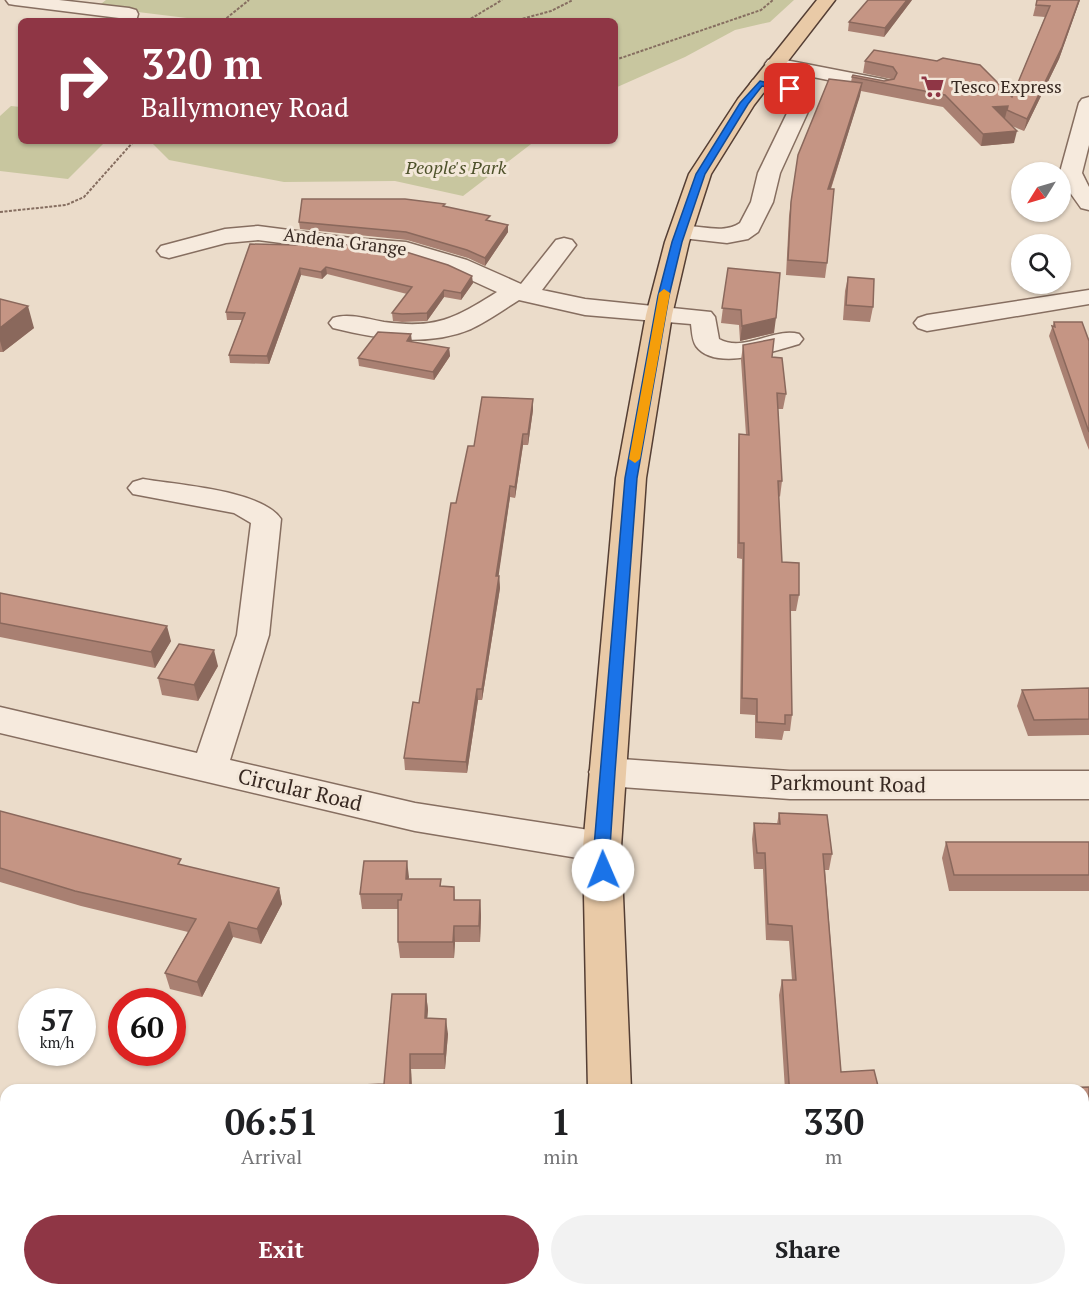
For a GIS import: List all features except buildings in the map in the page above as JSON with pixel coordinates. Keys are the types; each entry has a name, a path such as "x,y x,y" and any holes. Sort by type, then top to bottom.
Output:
{"main road":[{"path":"606,1084 602,847 607,772 631,478 659,315 681,232 700,174 745,103 826,0"}],"street":[{"path":"15,0 129,14 128,18"},
{"path":"844,78 858,58"},
{"path":"768,74 844,78 883,85"},
{"path":"681,232 727,236 740,234 750,227 762,202 769,173 802,103 801,95 768,74"},
{"path":"1089,103 1071,173 1075,184 1089,203"},
{"name":"Andena Grange","path":"169,251 225,236 258,233 351,245 406,249 458,265 521,292 566,304 702,318 708,343 723,350 790,339"},
{"path":"342,323 415,332 440,330 460,324 521,292 564,245"},
{"path":"927,323 1089,297"},
{"path":"143,489 242,505 266,519 253,635 209,769"},
{"name":"Circular Road","path":"5,728 209,769 415,818 602,847"},
{"name":"Parkmount Road","path":"607,772 790,785 1089,785"}],"path":[{"path":"227,18 249,0"},
{"path":"472,18 502,0"},
{"path":"525,18 551,11 573,0"},
{"path":"618,59 761,10 773,0"},
{"path":"0,212 66,205 84,197 131,144"}],"green space":[{"path":"106,0 794,0 770,22 735,30 685,57 618,87 618,18 187,18 97,7"},
{"path":"11,106 18,107 18,144 103,144 68,179 0,171 0,116"},
{"name":"People's Park","path":"153,144 531,144 463,196 395,181 284,182 169,160"}],"slow traffic":[{"path":"635,459 664,293"}],"place":[{"name":"Tesco Express","path":"933,87"}],"route":[{"path":"603,870 602,847 607,772 631,478 663,296 677,242 700,174 745,103 760,84 790,89"}]}
